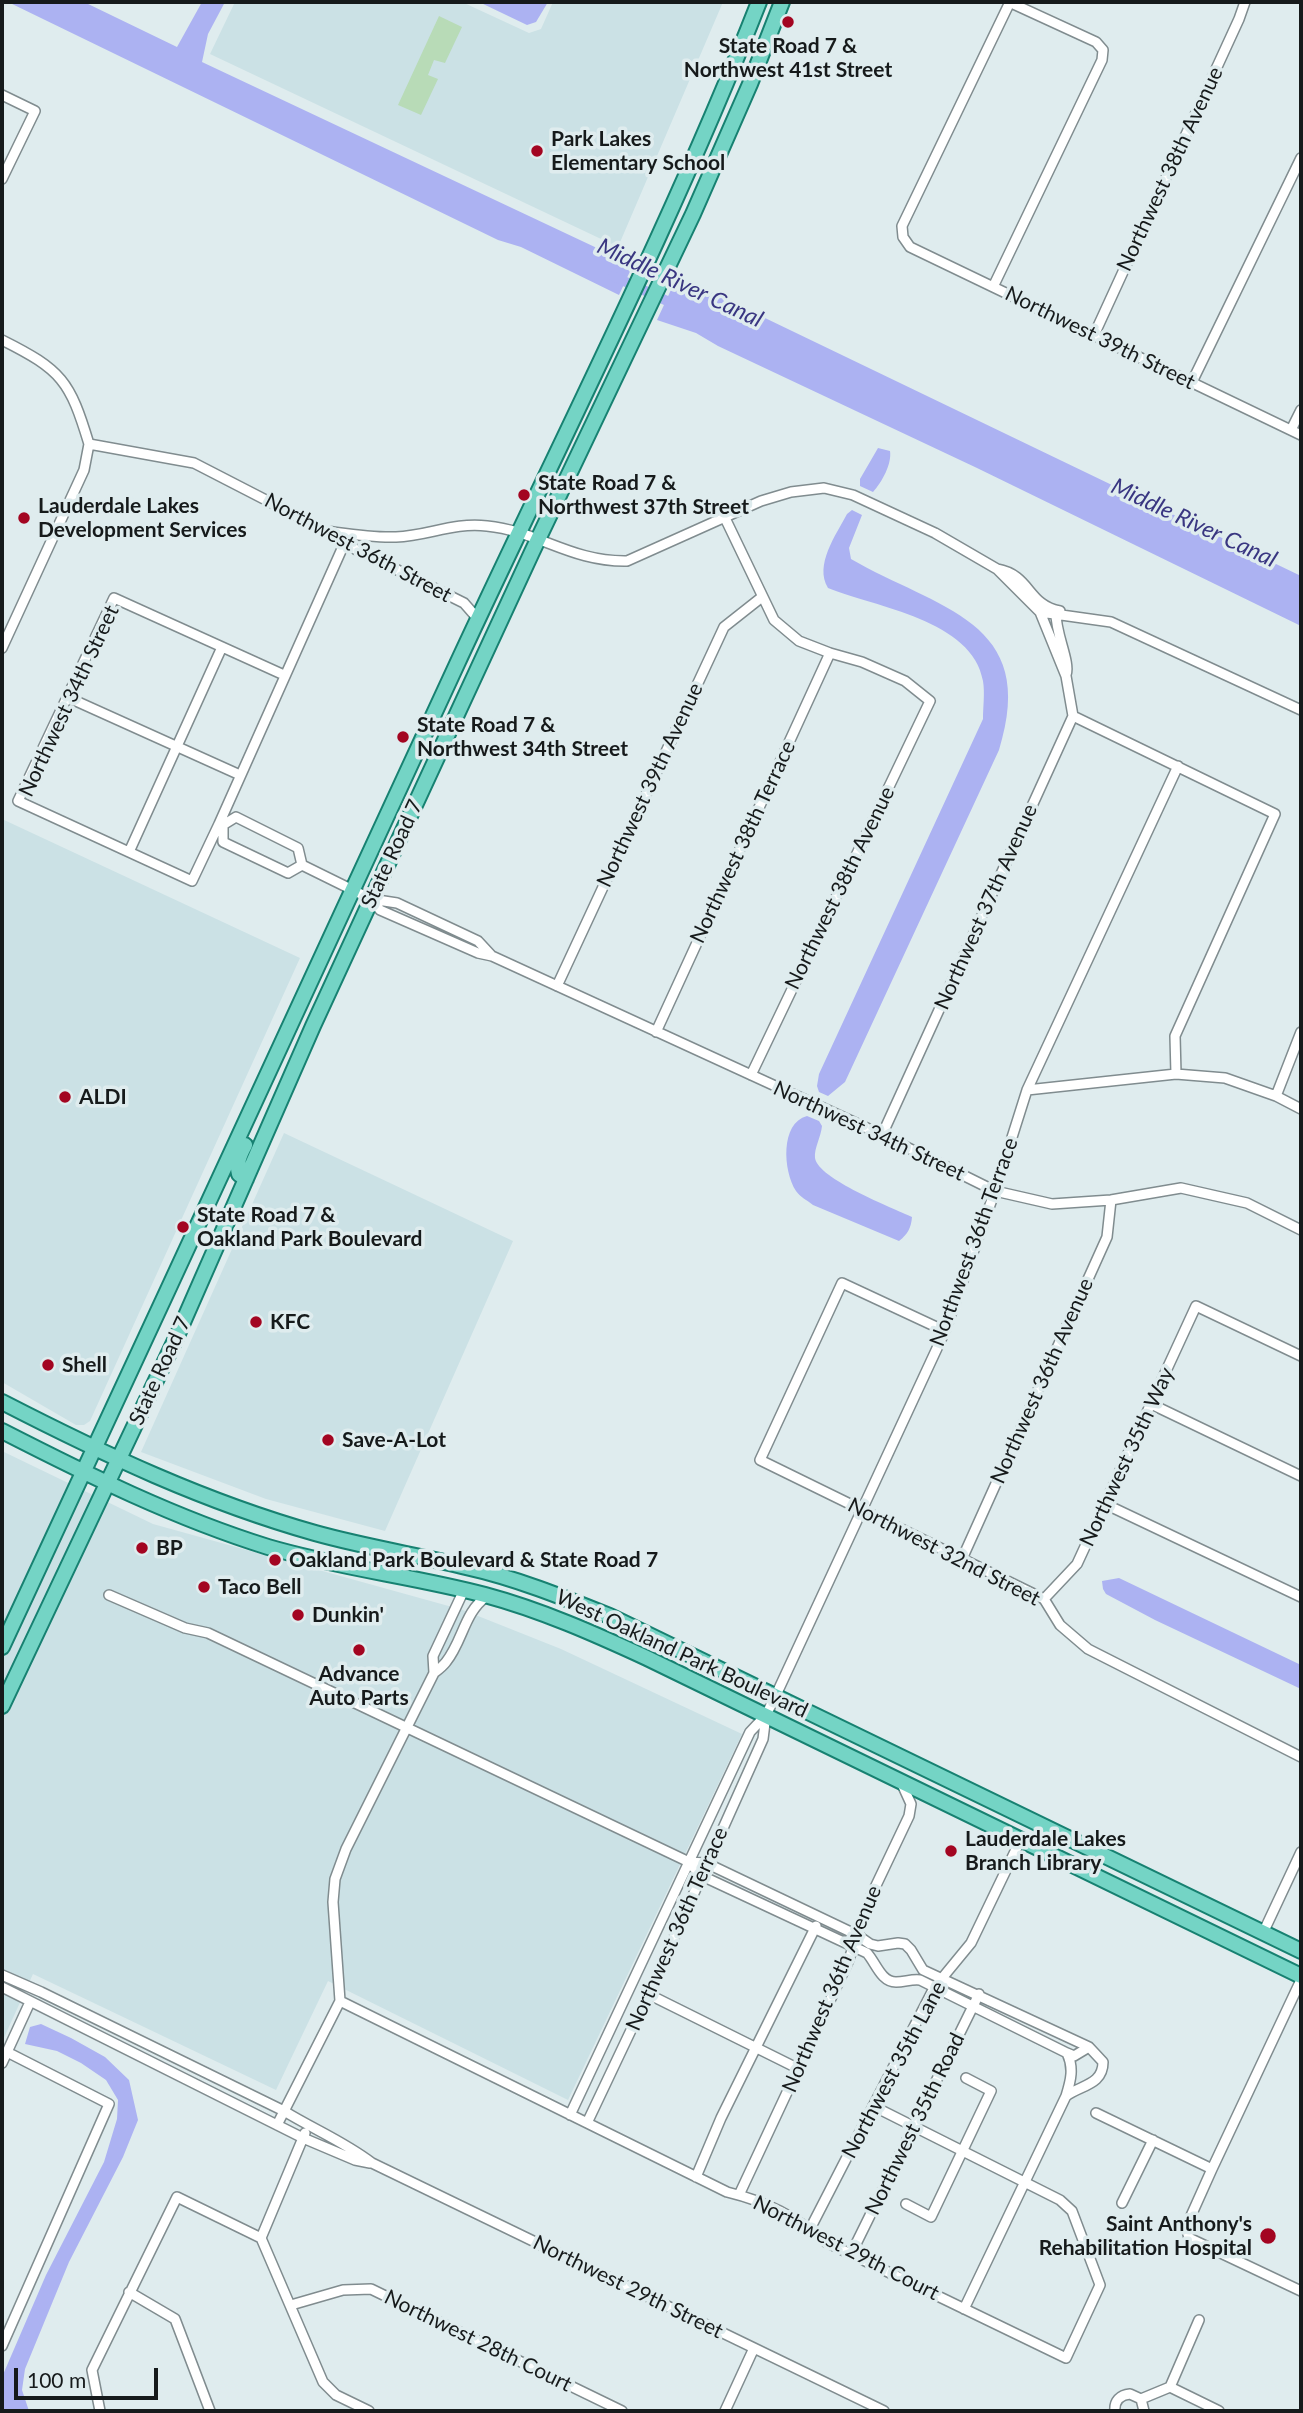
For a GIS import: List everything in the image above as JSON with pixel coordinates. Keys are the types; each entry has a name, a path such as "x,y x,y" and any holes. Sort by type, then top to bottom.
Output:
{"main road":[{"name":"State Road 7","path":"2,1647 518,533 646,267 759,2"},
{"name":"State Road 7","path":"2,1706 119,1460 313,1026 538,540 646,315 750,84 782,2"},
{"path":"741,46 743,72 750,84"},
{"path":"246,1180 239,1174 239,1158 270,1090 272,1065"},
{"name":"West Oakland Park Boulevard","path":"2,1402 119,1460 200,1495 328,1537 468,1567 535,1587 610,1616 1301,1951"},
{"name":"West Oakland Park Boulevard","path":"2,1430 84,1473 194,1522 268,1547 336,1565 487,1596 545,1614 616,1643 995,1826 1301,1978"},
{"path":"464,1590 498,1576"},
{"path":"995,1826 1030,1819"},
{"path":"1021,1839 1028,1831 1048,1828"},
{"path":"1224,1938 1263,1933"}],"street":[{"name":"Northwest 39th Street","path":"1009,2 902,226 903,237 910,247 1301,435"},
{"path":"993,287 1102,60 1103,50 1096,42 1009,2"},
{"name":"Northwest 38th Avenue","path":"1094,335 1245,2"},
{"path":"2,94 35,111 2,179"},
{"path":"1192,382 1301,158"},
{"path":"2,340 36,357 59,376 75,400 89,444 84,470 2,648"},
{"path":"1292,430 1301,410"},
{"name":"Northwest 36th Street","path":"89,444 194,463 464,603 478,619"},
{"path":"326,531 397,537 448,526 499,527 584,557 627,561 761,501 824,488 853,495 935,533 997,569 1010,571 1021,578 1040,608 1066,676 1073,716 1275,814 1175,1036 1175,1074"},
{"path":"725,518 774,620 799,641 830,653"},
{"name":"Northwest 34th Street","path":"284,675 114,598 18,801 192,881 221,825 240,775 345,542"},
{"name":"Northwest 39th Avenue","path":"556,986 724,627 762,597"},
{"path":"1040,608 1056,612 1104,615 1111,622 1301,710"},
{"path":"1056,612 1058,637 1068,669 1066,676"},
{"path":"129,852 222,647"},
{"name":"Northwest 38th Avenue","path":"751,1075 930,701 905,681 862,662 830,653"},
{"name":"Northwest 38th Terrace","path":"656,1032 830,653"},
{"path":"67,697 240,775"},
{"name":"Northwest 37th Avenue","path":"882,1135 1073,716"},
{"name":"Northwest 36th Terrace","path":"570,2115 750,1732 765,1715 776,1695 945,1331 995,1191 1027,1090 1178,766"},
{"name":"Northwest 34th Street","path":"221,825 236,817 273,835 298,848 302,865"},
{"name":"Northwest 34th Street","path":"221,825 223,842 288,873 302,865"},
{"name":"Northwest 34th Street","path":"302,865 372,899 397,903 478,941 492,956 882,1135 995,1191 1052,1204 1111,1200 1181,1188 1247,1203 1301,1230"},
{"path":"1276,1097 1301,1032"},
{"path":"1027,1090 1175,1074 1225,1078 1301,1109"},
{"name":"Northwest 36th Avenue","path":"962,1559 1107,1237 1111,1200"},
{"name":"Northwest 32nd Street","path":"945,1331 842,1283 760,1461 1044,1599 1060,1625 1087,1649 1301,1757"},
{"name":"Northwest 35th Way","path":"1044,1599 1077,1564 1153,1405 1196,1306 1301,1356"},
{"path":"1153,1405 1301,1476"},
{"path":"1105,1504 1301,1597"},
{"path":"434,1673 433,1656 464,1590"},
{"path":"109,1595 185,1628 208,1633 689,1862 706,1863 857,1935 870,1944 905,1944 923,1970 1089,2047 1103,2062 1103,2069 1095,2082 1078,2087 1066,2096"},
{"path":"277,2125 340,2001 333,1921 335,1879 357,1823 434,1673 447,1662 471,1612 478,1602 487,1596"},
{"name":"Northwest 36th Terrace","path":"587,2123 763,1739 765,1715"},
{"name":"Northwest 36th Avenue","path":"739,2195 848,1962 881,1876 909,1816 911,1804 900,1781"},
{"name":"Northwest 35th Lane","path":"810,2229 934,1988 971,1943 1021,1839"},
{"path":"1263,1933 1301,1852"},
{"path":"689,1862 700,1875 867,1954 887,1979 897,1982 920,1980 1074,2056 1089,2047"},
{"name":"Northwest 36th Avenue","path":"696,2177 820,1918"},
{"name":"Northwest 29th Street","path":"2,1975 284,2111 358,2152 372,2163 884,2411"},
{"path":"1301,1978 1186,2228 1189,2238 1301,2291"},
{"name":"Northwest 29th Street","path":"2,1987 303,2138 355,2160 372,2163"},
{"path":"648,1994 799,2069"},
{"name":"Northwest 35th Road","path":"851,2254 979,1994"},
{"path":"340,2001 587,2123"},
{"path":"2,2063 30,2002"},
{"path":"2,2346 109,2104 6,2052"},
{"path":"964,2308 1066,2096 1072,2076 1071,2062 1066,2053"},
{"path":"906,2204 931,2217 963,2150 991,2091 966,2078"},
{"path":"873,2106 1025,2180"},
{"path":"1096,2113 1212,2169"},
{"name":"Northwest 29th Court","path":"587,2123 727,2192 759,2200 798,2219 826,2242 1066,2358 1100,2285 1072,2211 1060,2200 1025,2180"},
{"path":"261,2238 308,2126"},
{"path":"1122,2203 1153,2140"},
{"path":"100,2411 92,2370 177,2197 261,2238 323,2382 336,2395 369,2411"},
{"name":"Northwest 28th Court","path":"291,2305 342,2290 371,2289 622,2411"},
{"path":"129,2292 175,2319 210,2411"},
{"path":"1115,2411 1115,2403 1124,2395 1130,2394 1141,2399 1170,2387 1199,2320"},
{"path":"725,2411 754,2348"},
{"path":"1170,2387 1219,2411"},
{"path":"1141,2399 1144,2411"}],"shaded area":[{"name":"Park Lakes Elementary School","path":"235,2 462,2 529,33 541,29 553,2 723,2 618,247 210,54"},
{"path":"2,819 300,958 90,1421 84,1425 76,1425 2,1382"},
{"path":"284,1133 513,1241 385,1531 266,1499 141,1452"},
{"path":"2,1451 153,1524 463,1610 561,1649 742,1734 568,2100 328,1981 276,2090 33,1974 2,2042"}],"green space":[{"path":"439,16 462,27 445,63 434,60 428,75 438,79 421,115 398,105"}],"water":[{"path":"8,2 84,2 177,47 202,2 225,2 208,34 202,62 633,265 619,295 521,247 498,240"},
{"path":"479,2 548,2 536,22 527,25"},
{"path":"676,279 711,292 1301,576 1301,626 977,468 718,346 696,333 657,320"},
{"path":"878,448 890,451 890,456 886,473 873,492 860,486 860,479"},
{"path":"852,510 862,515 849,548 851,559 946,607 973,624 993,646 1005,672 1008,707 999,750 845,1082 828,1096 819,1092 819,1074 983,719 984,695 983,681 975,660 961,643 919,619 828,588 824,570 828,550 847,514"},
{"path":"807,1116 819,1121 822,1126 815,1154 819,1166 842,1184 912,1217 905,1236 899,1241 813,1205 796,1191 788,1172 786,1149 792,1128 798,1120"},
{"path":"1119,1578 1301,1665 1301,1689 1106,1594 1102,1581"},
{"path":"41,2024 105,2057 129,2080 138,2120 123,2157 69,2262 25,2369 22,2390 29,2411 2,2411 2,2377 46,2275 104,2162 117,2119 118,2100 106,2080 57,2051 25,2044 30,2027"}],"waterway":[{"name":"Middle River Canal","path":"613,276 678,306"}],"place":[{"name":"State Road 7 & Northwest 41st Street","path":"788,22"},
{"name":"Park Lakes Elementary School","path":"537,151"},
{"name":"State Road 7 & Northwest 37th Street","path":"524,495"},
{"name":"Lauderdale Lakes Development Services","path":"24,518"},
{"name":"State Road 7 & Northwest 34th Street","path":"403,737"},
{"name":"ALDI","path":"65,1097"},
{"name":"State Road 7 & Oakland Park Boulevard","path":"183,1227"},
{"name":"KFC","path":"256,1322"},
{"name":"Shell","path":"48,1365"},
{"name":"Save-A-Lot","path":"328,1440"},
{"name":"BP","path":"142,1548"},
{"name":"Oakland Park Boulevard & State Road 7","path":"275,1560"},
{"name":"Taco Bell","path":"204,1587"},
{"name":"Dunkin'","path":"298,1615"},
{"name":"Advance Auto Parts","path":"359,1650"},
{"name":"Lauderdale Lakes Branch Library","path":"951,1851"},
{"name":"Saint Anthony's Rehabilitation Hospital","path":"1268,2236"}]}
